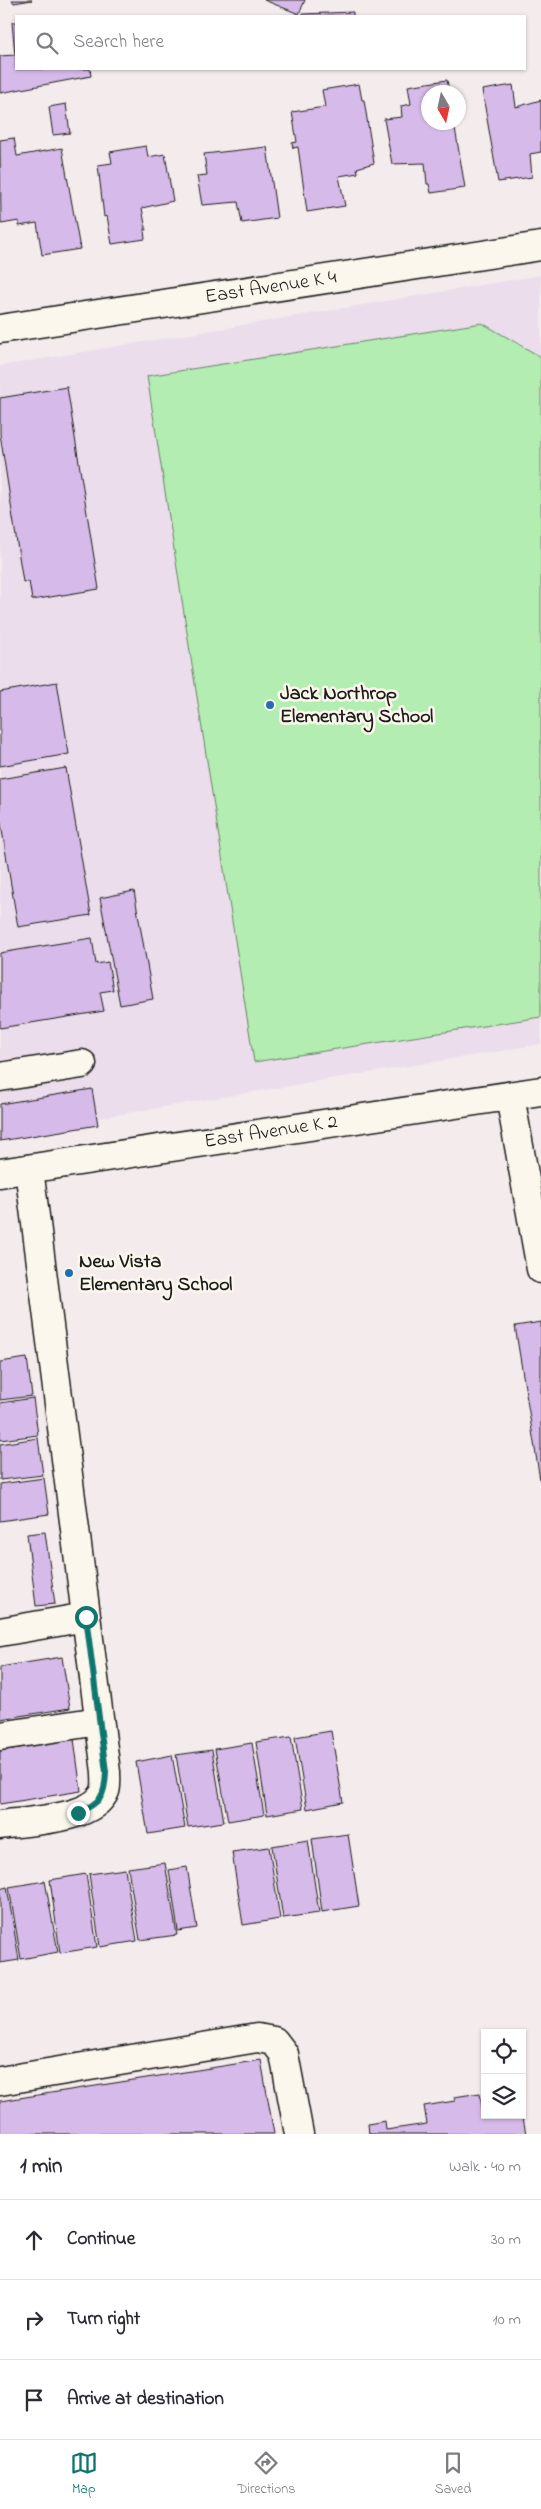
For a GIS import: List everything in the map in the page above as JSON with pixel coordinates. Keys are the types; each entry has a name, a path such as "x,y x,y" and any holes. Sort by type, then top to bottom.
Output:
{"street":[{"name":"East Avenue K 4","path":"0,329 541,246"},
{"path":"0,1077 82,1064"},
{"name":"East Avenue K 2","path":"0,1174 541,1091"},
{"path":"510,1096 535,1208 541,1269"},
{"path":"0,1825 78,1813 94,1805 105,1791 106,1772 29,1169"},
{"path":"0,1632 86,1617"},
{"path":"0,1736 99,1721"},
{"path":"0,2081 257,2038 274,2041 284,2054 298,2134"}],"shaded area":[{"name":"Jack Northrop Elementary School","path":"541,275 541,1044 0,1134 0,366"}],"green space":[{"path":"482,323 541,357 541,1017 254,1062 147,376"}],"building":[{"path":"12,0 32,0 14,3"},
{"path":"264,0 305,0 299,14"},
{"path":"353,12 353,15 302,14"},
{"path":"12,22 15,22 15,55"},
{"path":"15,55 15,70 90,70 91,76 0,93 0,56"},
{"path":"447,80 448,85 421,85 421,130 455,130 465,188 431,193 429,184 427,184 425,163 392,164 384,119 402,117 401,106 411,104 408,86"},
{"path":"359,84 362,100 364,100 374,163 357,168 358,173 339,176 345,206 307,212 298,147 293,148 292,143 297,142 292,112 325,107 322,90"},
{"path":"513,85 516,107 541,100 541,152 530,154 532,177 498,182 482,90"},
{"path":"66,104 70,133 53,135 49,107"},
{"path":"14,138 17,156 62,148 80,249 42,255 37,223 19,226 19,221 1,224 0,140"},
{"path":"146,146 148,157 165,154 173,201 142,208 146,230 144,230 145,239 112,244 107,216 104,217 98,165 112,163 110,152"},
{"path":"267,147 277,218 242,223 238,202 202,205 197,176 207,175 204,154"},
{"path":"67,387 99,589 32,600 29,581 23,582 0,434 0,398"},
{"path":"57,682 69,754 0,766 0,692"},
{"path":"66,768 91,915 18,927 0,818 0,779"},
{"path":"134,891 153,999 120,1005 100,898"},
{"path":"92,938 96,964 108,962 113,990 100,992 104,1011 0,1028 0,953"},
{"path":"92,1089 98,1125 0,1141 0,1104"},
{"path":"541,1322 541,1486 515,1326"},
{"path":"27,1358 32,1396 0,1400 0,1362"},
{"path":"33,1398 38,1435 0,1440 0,1403"},
{"path":"38,1438 43,1475 0,1480 0,1444"},
{"path":"44,1478 49,1514 0,1521 0,1484"},
{"path":"45,1532 55,1604 36,1606 27,1534"},
{"path":"62,1657 70,1708 0,1719 0,1667"},
{"path":"331,1731 343,1802 307,1809 295,1737"},
{"path":"291,1737 303,1809 267,1815 256,1742"},
{"path":"74,1739 81,1791 0,1804 0,1751"},
{"path":"252,1743 264,1815 228,1821 215,1749"},
{"path":"212,1750 224,1822 188,1827 176,1755"},
{"path":"172,1755 185,1828 148,1834 136,1762"},
{"path":"348,1834 359,1906 322,1912 312,1839"},
{"path":"308,1840 319,1913 283,1918 272,1846"},
{"path":"269,1847 280,1919 243,1925 232,1852"},
{"path":"165,1863 177,1935 140,1940 128,1868"},
{"path":"187,1867 197,1928 178,1931 169,1870"},
{"path":"125,1869 137,1941 100,1947 89,1874"},
{"path":"86,1874 97,1947 60,1953 50,1880"},
{"path":"45,1881 58,1952 21,1959 9,1887"},
{"path":"7,1887 19,1960 0,1963 0,1889"},
{"path":"261,2060 274,2134 0,2134 0,2101"},
{"path":"480,2093 481,2119 523,2119 526,2134 369,2134 368,2124 385,2121 386,2130 427,2124 424,2106 455,2101 454,2097"}],"place":[{"name":"Jack Northrop Elementary School","path":"270,705"},
{"name":"New Vista Elementary School","path":"69,1273"}],"route":[{"path":"78,1813 94,1805 105,1791 106,1772 86,1617"}]}
